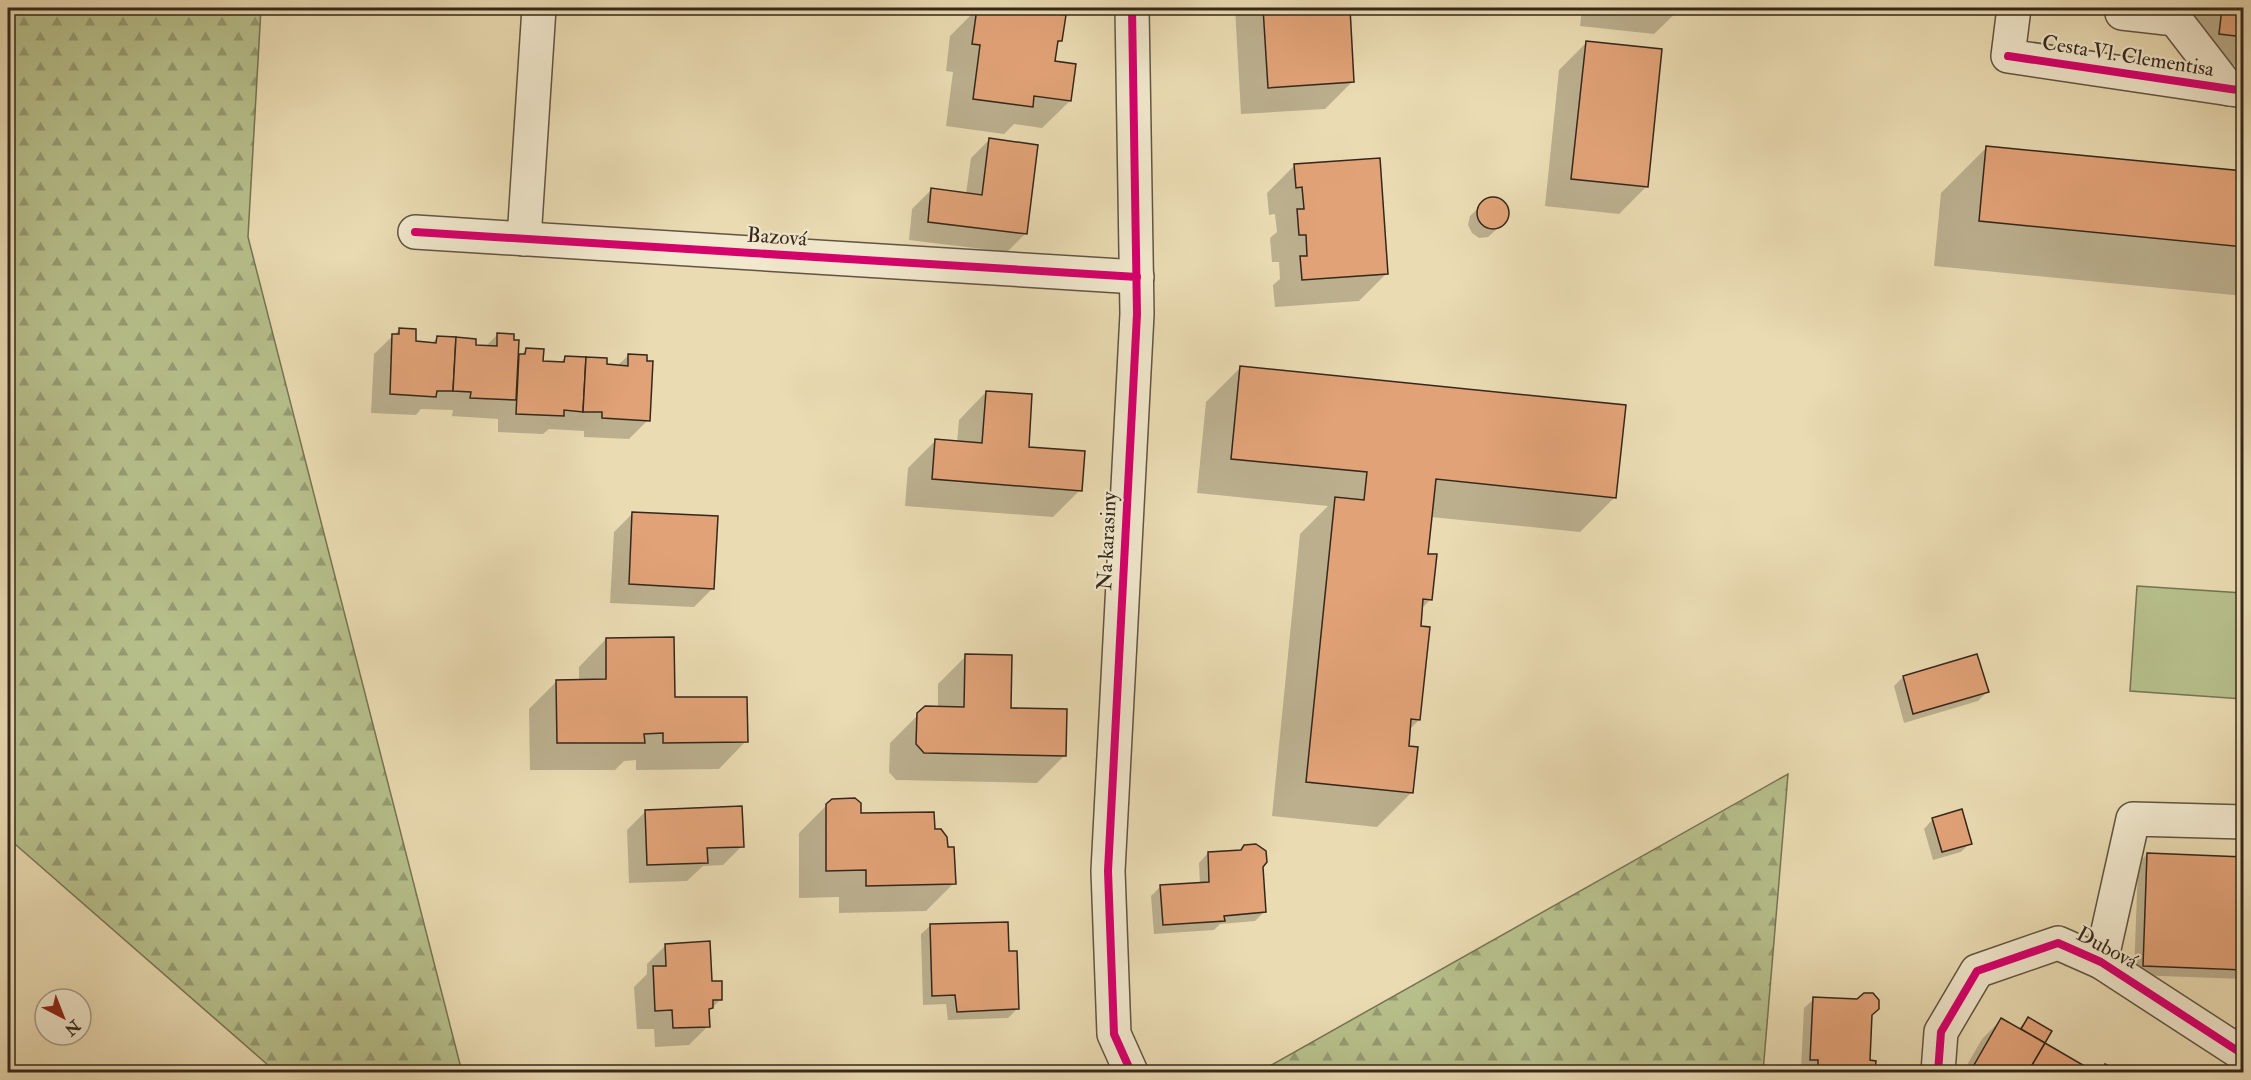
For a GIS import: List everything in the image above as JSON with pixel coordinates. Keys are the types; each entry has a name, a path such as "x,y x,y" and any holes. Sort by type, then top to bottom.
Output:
{"street":[{"path":"524,239 539,8"},
{"name":"Na karasiny","path":"1131,1072 1114,1034 1108,871 1137,278 1132,8"},
{"name":"Cesta Vl. Clementisa","path":"2014,8 2008,56 2236,90"},
{"path":"2122,8 2122,14 2175,19 2236,90"},
{"name":"Bazová","path":"415,232 1137,278"},
{"path":"2101,962 2133,819 2244,822"},
{"name":"Dubová","path":"1938,1072 1941,1032 1977,971 2058,943 2101,962 2244,1055"}],"green space":[{"path":"8,8 261,8 248,237 462,1072 276,1072 8,838"},
{"path":"2137,586 2243,593 2243,699 2130,691"},
{"path":"1788,774 1763,1072 1259,1072"}],"building":[{"path":"977,8 1002,8 1066,15 1062,41 1058,41 1055,61 1076,64 1071,101 1034,96 1033,107 973,99 980,45 972,44"},
{"path":"1263,8 1350,8 1354,82 1268,88"},
{"path":"2222,8 2244,8 2244,37 2219,34"},
{"path":"1586,41 1662,49 1648,187 1571,179"},
{"path":"989,138 1038,145 1027,234 928,222 931,188 982,195"},
{"path":"1986,146 2244,171 2244,247 1979,221"},
{"path":"1380,158 1388,274 1302,280 1300,256 1307,256 1306,235 1299,235 1297,209 1304,209 1302,187 1296,188 1294,164"},
{"path":"1493,197 1504,202 1509,213 1504,224 1493,229 1482,224 1477,213 1482,202"},
{"path":"399,328 416,329 416,341 436,343 437,336 456,337 453,391 437,391 436,397 390,394 392,334 399,334"},
{"path":"497,333 514,334 514,340 519,340 516,400 470,398 471,392 453,391 456,337 476,339 476,345 497,346"},
{"path":"526,348 544,349 543,361 564,362 565,356 586,357 583,412 564,410 564,416 516,414 519,354 525,354"},
{"path":"628,354 647,355 647,361 653,361 650,421 602,418 602,412 583,412 586,357 607,358 607,364 628,366"},
{"path":"1240,366 1626,405 1616,498 1436,479 1428,554 1437,554 1432,600 1423,599 1421,626 1430,627 1420,720 1411,719 1409,746 1418,747 1413,793 1306,782 1335,497 1364,500 1367,472 1231,459"},
{"path":"986,391 1032,394 1029,447 1085,451 1082,491 932,479 935,439 982,443"},
{"path":"632,512 718,516 714,589 629,584"},
{"path":"674,637 675,697 747,697 748,742 663,743 663,733 644,734 645,743 557,743 556,680 606,679 606,638"},
{"path":"965,654 1012,655 1011,708 1067,709 1066,756 924,753 916,744 917,713 925,706 964,707"},
{"path":"1977,654 1989,692 1913,714 1903,676"},
{"path":"855,798 861,803 861,813 934,812 935,829 941,829 947,837 948,847 954,847 956,884 866,886 866,870 826,871 826,804 832,799"},
{"path":"742,806 744,847 707,848 708,863 647,865 645,810"},
{"path":"1962,809 1972,844 1942,852 1932,818"},
{"path":"1256,844 1266,851 1267,862 1263,867 1266,912 1224,916 1225,921 1163,925 1160,885 1209,882 1208,852 1241,850 1244,845"},
{"path":"2147,853 2244,857 2244,970 2143,966"},
{"path":"1008,922 1009,951 1017,951 1019,1009 957,1012 955,995 932,996 930,924"},
{"path":"710,941 712,981 722,981 722,1000 713,1000 713,1008 709,1009 710,1027 673,1028 672,1010 655,1011 653,966 666,966 665,944"},
{"path":"1864,993 1873,993 1879,1000 1879,1009 1872,1015 1870,1060 1876,1061 1875,1072 1818,1072 1818,1060 1810,1060 1813,997 1857,999"},
{"path":"2028,1017 2052,1031 2045,1043 2021,1029"},
{"path":"2001,1018 2045,1043 2028,1072 1970,1072"},
{"path":"2045,1043 2088,1068 2085,1072 2028,1072"},
{"path":"2105,1064 2120,1072 2100,1072"}],"cycle path":[{"path":"1131,1072 1114,1034 1108,871 1137,314 1132,8"},
{"path":"2008,56 2244,91"},
{"path":"415,232 1137,277"},
{"path":"1938,1072 1941,1032 1977,971 2058,943 2101,962 2244,1055"}]}
